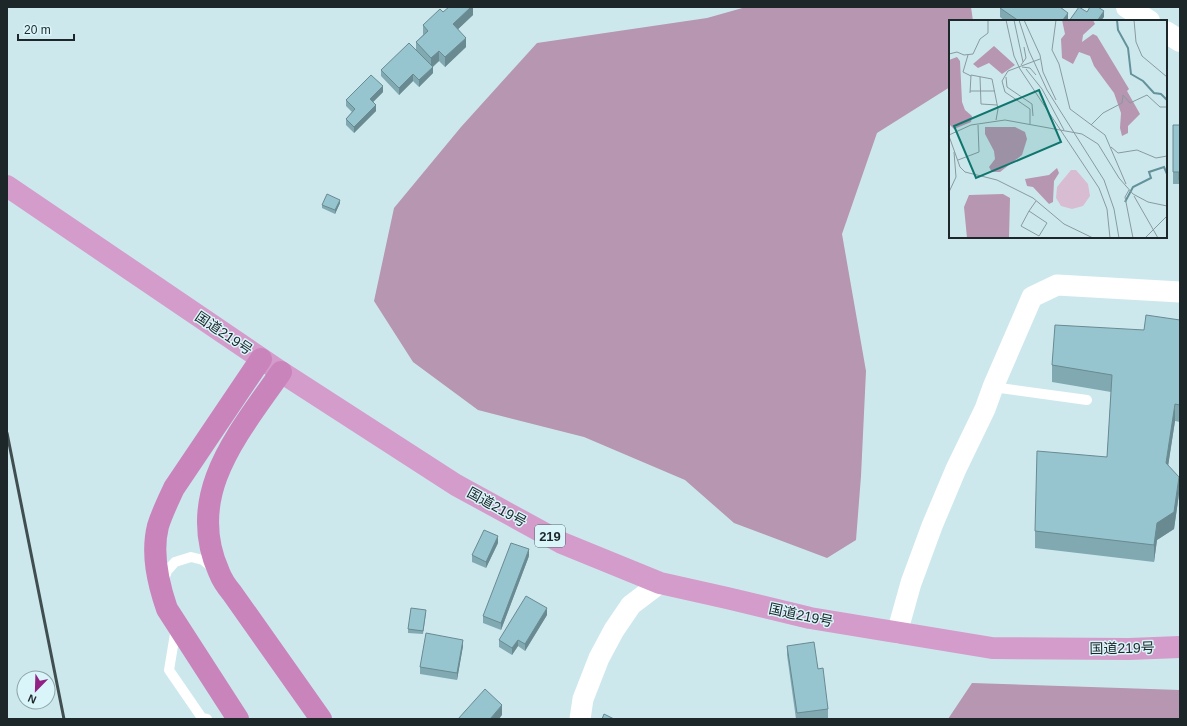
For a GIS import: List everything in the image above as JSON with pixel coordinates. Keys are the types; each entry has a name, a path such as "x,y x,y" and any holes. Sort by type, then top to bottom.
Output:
{"highway":[{"name":"国道219号","path":"7,186 261,359 456,485 562,543 660,583 810,618 992,648 1129,649 1180,647"},
{"path":"238,719 168,609 160,590 156,570 156,546 158,527 174,488 261,359"},
{"path":"281,372 234,440 223,460 214,483 209,506 209,528 212,551 219,573 308,710 321,719"}],"main road":[{"path":"1127,7 1147,20"},
{"path":"1167,33 1180,41"}],"street":[{"path":"897,633 911,583 932,526 956,468 985,409 1032,296 1057,285 1180,292"},
{"path":"580,719 583,699 599,658 614,630 631,605 660,583"}],"lane":[{"path":"993,387 1087,400"},
{"path":"160,590 167,571 175,562 190,557 203,560 219,573"},
{"path":"177,624 169,670 202,718 207,719"}],"shaded area":[{"path":"746,7 971,7 973,20 949,20 949,88 877,133 842,234 866,371 861,476 856,540 827,558 734,523 685,480 584,437 478,410 413,362 374,301 394,208 461,127 537,43 707,18"},
{"path":"972,683 1180,690 1180,719 948,719"}],"building":[{"path":"449,7 471,7 453,24 466,38 445,57 439,51 431,58 416,42 428,31 423,25 440,9 443,12"},
{"path":"1060,7 1068,13 1063,20 1018,20 1000,8"},
{"path":"1079,7 1087,12 1090,7 1098,7 1104,11 1098,20 1070,20"},
{"path":"409,43 433,67 419,80 413,74 399,88 381,70"},
{"path":"371,75 383,86 370,99 376,105 354,127 346,119 355,109 346,100"},
{"path":"1173,125 1180,125 1180,180 1179,172 1173,172"},
{"path":"327,194 340,200 335,210 322,205"},
{"path":"1146,315 1180,320 1180,405 1175,404 1166,463 1179,477 1174,512 1157,523 1154,545 1035,531 1037,451 1107,457 1112,375 1052,365 1055,325 1144,330"},
{"path":"484,530 498,536 486,562 472,555"},
{"path":"511,543 529,549 501,623 483,616"},
{"path":"526,596 547,608 525,644 518,640 512,648 499,640"},
{"path":"411,608 426,610 423,631 408,629"},
{"path":"426,633 463,640 457,673 420,667"},
{"path":"814,642 818,669 823,668 828,709 797,713 787,646"},
{"path":"485,689 502,705 490,719 458,719"},
{"path":"604,714 614,719 602,719"}],"railway":[{"path":"7,433 64,719"}]}
